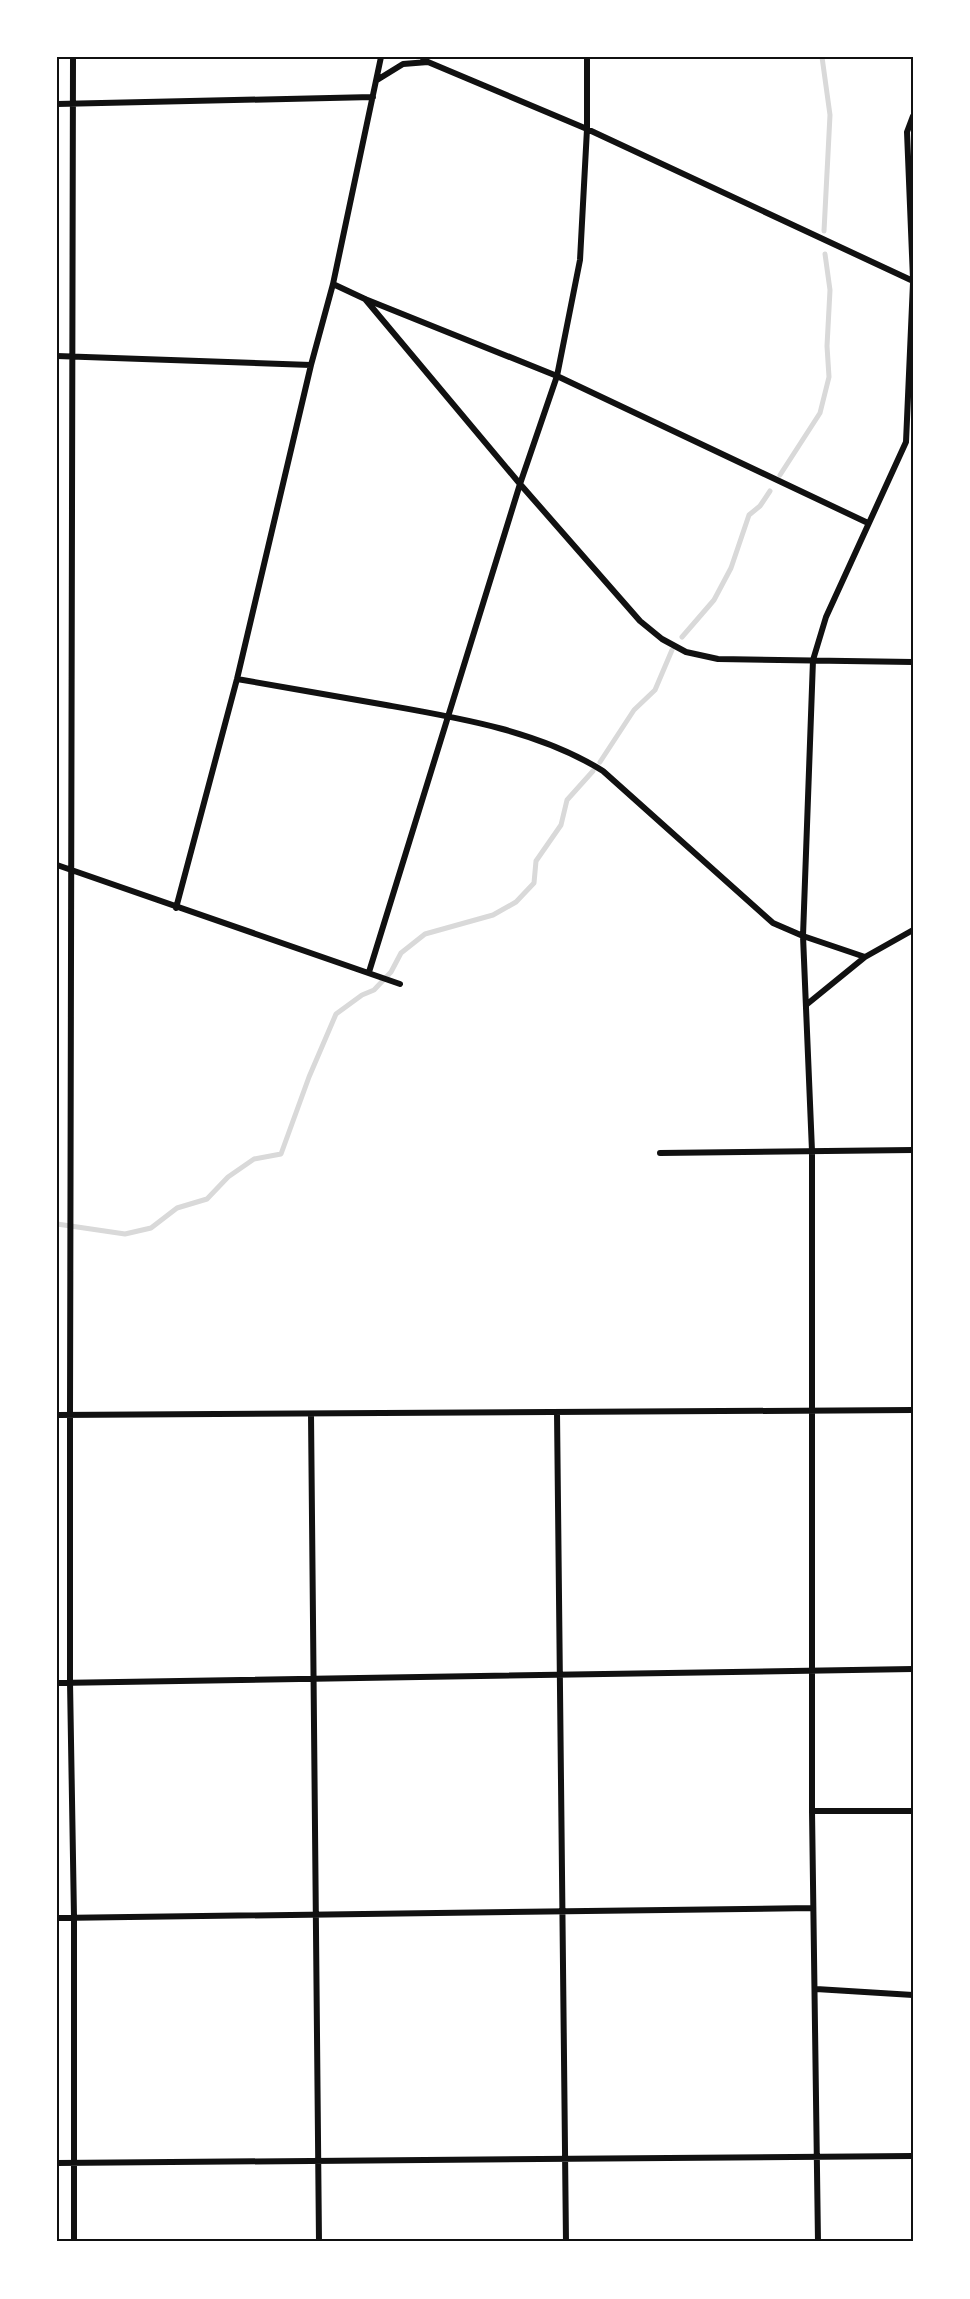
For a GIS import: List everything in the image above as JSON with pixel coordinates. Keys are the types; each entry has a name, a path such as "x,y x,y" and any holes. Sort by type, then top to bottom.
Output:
{"street":[{"path":"73,57 69,1415 74,1917 74,2242"},
{"path":"176,908 237,679 311,365 333,284 381,57"},
{"path":"369,972 520,484 557,376 580,260 587,129 587,57"},
{"path":"377,80 403,64 425,60 587,129 913,281"},
{"path":"57,104 373,97"},
{"path":"818,2242 812,1811 812,1151 803,936 813,660 826,617 906,442 913,281 907,132 913,116"},
{"path":"333,284 557,376 868,524"},
{"path":"365,299 520,484 640,621 663,639 686,652 718,659 913,662"},
{"path":"57,356 311,365"},
{"path":"237,679 449,716 552,744 578,755 603,771 773,922 803,936 865,957"},
{"path":"57,865 400,984"},
{"path":"806,1005 865,957 913,930"},
{"path":"660,1152 913,1150"},
{"path":"57,1415 913,1410"},
{"path":"556,1412 566,2242"},
{"path":"311,1414 319,2242"},
{"path":"57,1683 913,1669"},
{"path":"812,1811 913,1811"},
{"path":"57,1918 813,1908"},
{"path":"816,1989 913,1995"},
{"path":"57,2163 913,2156"}],"waterway":[{"path":"822,57 830,115 824,231"},
{"path":"780,475 820,413 829,377 827,346 830,290 825,254"},
{"path":"682,637 714,600 731,568 749,515 760,506 770,491"},
{"path":"600,762 634,710 655,690 672,650"},
{"path":"57,1224 125,1234 151,1228 177,1208 207,1199 228,1177 254,1159 281,1154 309,1077 336,1014 362,995 374,990 391,972 401,953 425,934 493,915 516,902 534,883 536,861 561,825 567,800 593,771"}]}
